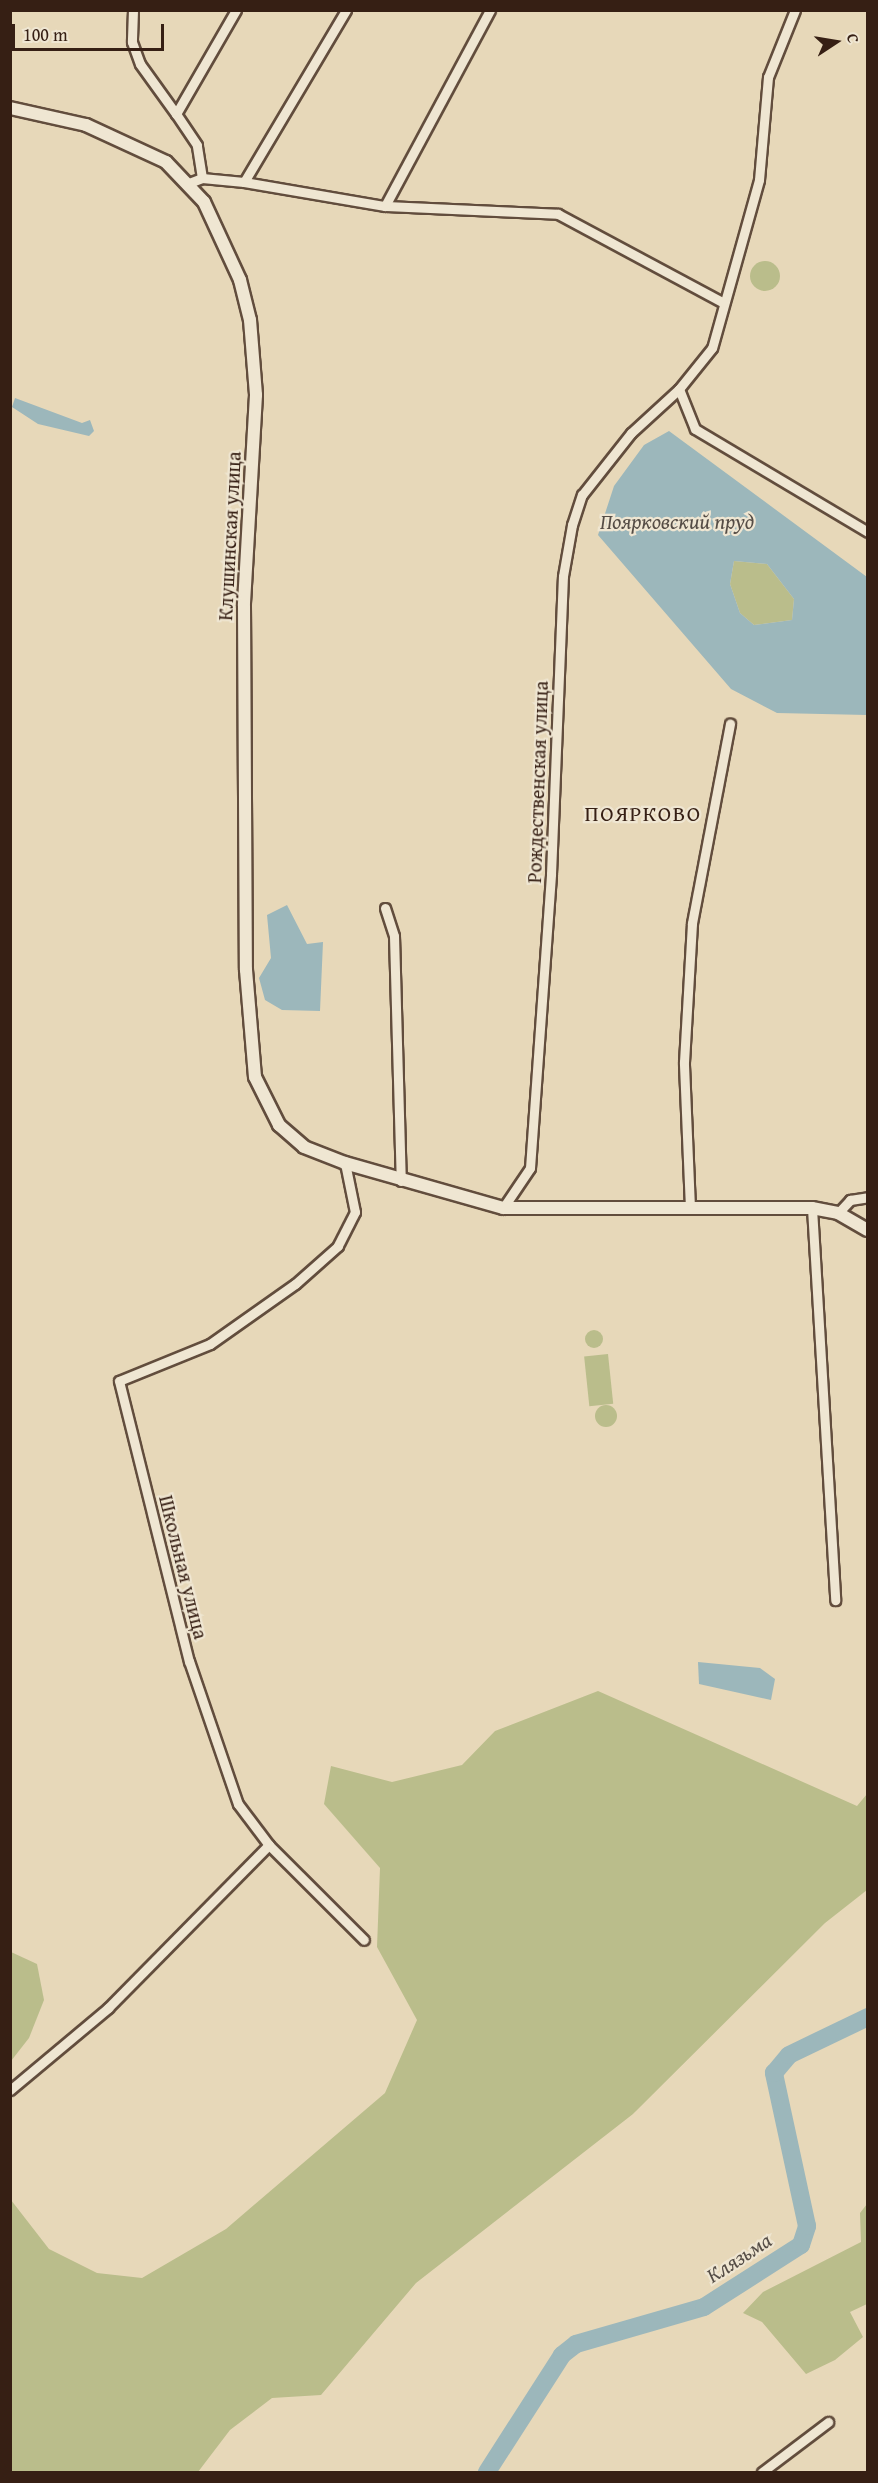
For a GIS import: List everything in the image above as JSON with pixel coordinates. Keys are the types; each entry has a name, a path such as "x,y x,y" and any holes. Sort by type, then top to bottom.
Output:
{"main road":[{"name":"Клушинская улица","path":"10,108 55,115 122,138 166,162 189,183 229,251 250,320 254,357 244,616 246,969 250,1041 264,1101 279,1125 304,1147 345,1163 400,1181 503,1208 812,1208 838,1214 867,1230"}],"street":[{"path":"133,10 132,42 140,64 197,145 202,178"},
{"path":"176,114 236,10"},
{"path":"244,182 346,10"},
{"path":"385,206 490,10"},
{"name":"Рождественская улица","path":"503,1208 530,1168 551,874 563,576 572,525 582,495 631,433 679,389 712,348 759,180 768,77 795,10"},
{"path":"189,183 202,178 244,182 385,206 558,214 724,303"},
{"path":"679,389 695,429 867,532"},
{"path":"690,1208 684,1062 692,923 730,724"},
{"path":"385,908 394,936 400,1181"},
{"name":"Школьная улица","path":"345,1163 355,1212 338,1246 295,1284 210,1344 119,1381 189,1661 238,1804 269,1845 364,1940"},
{"path":"838,1214 850,1200 867,1197"},
{"path":"812,1208 835,1600"},
{"path":"10,2090 108,2008 269,1845"},
{"path":"762,2472 828,2422"}],"green space":[{"path":"765,261 776,265 780,276 776,287 765,291 754,287 750,276 754,265"},
{"path":"734,561 767,564 794,599 792,620 754,625 740,613 730,584"},
{"path":"590,1330 598,1330 603,1335 601,1346 590,1348 585,1343 585,1335"},
{"path":"608,1354 613,1404 589,1406 584,1357"},
{"path":"606,1405 614,1408 617,1416 614,1424 606,1427 598,1424 595,1416 598,1408"},
{"path":"598,1691 857,1806 867,1794 867,1890 825,1923 633,2114 416,2283 321,2395 272,2398 230,2430 198,2472 11,2472 11,2200 49,2249 97,2273 142,2278 226,2229 385,2093 417,2020 377,1947 380,1868 324,1804 331,1766 392,1782 462,1765 495,1731"},
{"path":"11,1952 37,1964 44,2000 29,2038 11,2061"},
{"path":"867,2204 867,2304 850,2312 863,2337 835,2360 806,2374 762,2322 743,2313 763,2292 861,2242 860,2213"}],"water":[{"path":"15,398 82,423 90,420 94,431 89,436 38,424 12,407"},
{"name":"Поярковский пруд","path":"669,431 867,577 867,715 777,713 731,689 598,535 614,486 644,445","holes":["734,561 767,564 794,599 792,620 754,625 740,613 730,584"]},
{"path":"287,905 307,944 323,942 320,1011 282,1010 265,1000 259,978 271,958 267,915"},
{"path":"698,1662 760,1668 775,1679 771,1700 699,1684"}],"waterway":[{"name":"Клязьма","path":"487,2472 562,2355 576,2344 704,2307 801,2245 807,2226 774,2073 789,2055 868,2017"}],"district":[{"name":"ПОЯРКОВО","path":"643,814"}]}
